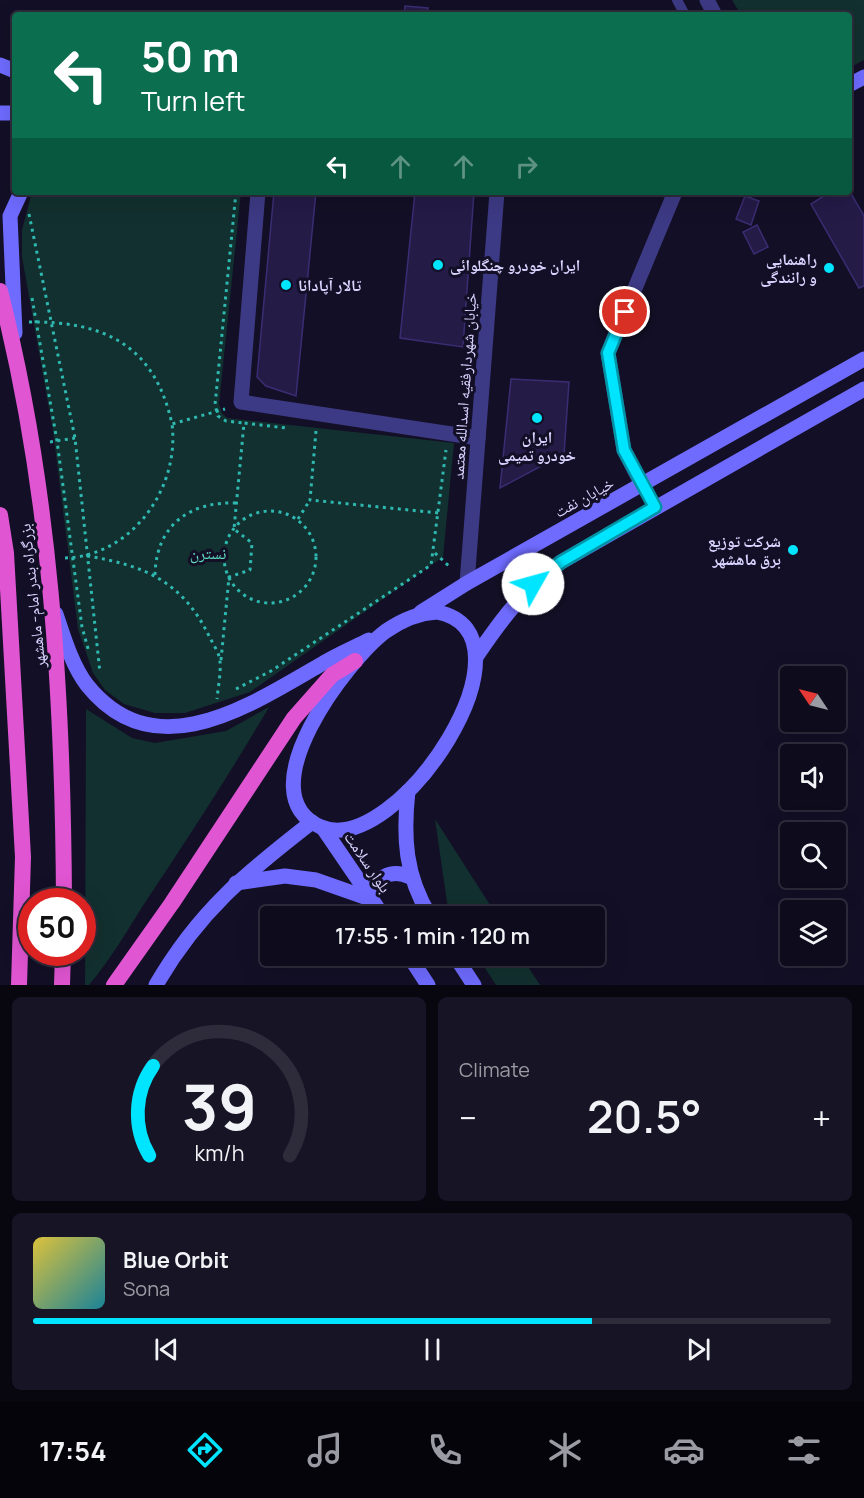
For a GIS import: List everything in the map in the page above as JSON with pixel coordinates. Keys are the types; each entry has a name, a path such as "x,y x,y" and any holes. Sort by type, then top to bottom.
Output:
{"highway":[{"name":"بزرگراه بندر امام- ماهشهر","path":"0,291 15,351 48,559 57,664 63,778 64,888"},
{"path":"0,515 6,553 23,856 19,985"},
{"path":"114,985 172,903 294,718 332,675 355,661"},
{"path":"62,985 63,966"}],"main road":[{"path":"15,351 10,216 20,195"},
{"name":"خیابان نفت","path":"385,632 417,615 467,583 864,359"},
{"path":"476,657 512,605 533,584 561,562 864,389"},
{"path":"642,484 655,507"},
{"path":"50,596 69,651 86,684 104,702 130,718 161,726 190,725 219,719 259,702 322,663 385,632"},
{"path":"156,985 178,949 211,907 236,884 318,825 344,830 362,825 385,810 408,790 435,758 458,721 473,684 476,657 473,638 458,620 436,612 417,615"},
{"name":"بلوار سلامت","path":"375,906 318,825 304,814 295,794 294,776 298,758 318,712 355,661 385,632"},
{"name":"بلوار سلامت","path":"408,790 405,825 410,877 425,906"},
{"path":"236,884 285,876 316,880 370,899 374,885 385,875 398,873 410,877"},
{"path":"415,966 428,985"},
{"path":"462,966 474,985"}],"street":[{"path":"258,195 241,402 478,438"},
{"name":"خیابان شهردارفقیه اسدالله معتمد","path":"467,583 497,195"},
{"path":"642,484 624,450 608,353 674,195"}],"path":[{"path":"236,195 215,405 217,413 226,421 296,429"},
{"path":"24,231 29,213 75,438 100,675"},
{"path":"30,289 57,441 82,627 92,661 104,681"},
{"path":"14,322 52,322 99,332 137,354 155,374 166,398 172,424 174,440 172,463 164,486 152,509 111,545 87,556 48,559"},
{"path":"172,424 217,413 241,402"},
{"path":"234,529 251,515 267,510 283,512 298,519 309,531 316,554 313,577 303,591 290,600 274,604 258,602 243,596 225,569 224,553 234,529 244,423"},
{"path":"298,519 310,500 316,431 306,430"},
{"path":"31,445 75,438"},
{"path":"235,690 271,671 431,565 446,446"},
{"path":"310,500 439,513"},
{"path":"155,575 155,555 165,536 178,519 197,507 217,502 237,502"},
{"path":"229,577 250,570 252,543 234,529"},
{"path":"87,556 136,566 155,575 179,593 200,617 221,660"},
{"path":"219,719 217,700 229,577"},
{"path":"208,702 226,695"}],"green space":[{"path":"732,0 864,0 864,60 852,66 852,12 739,12"},
{"name":"نسترن","path":"31,195 241,195 219,404 222,413 227,418 454,443 443,557 250,692 185,713 155,713 124,704 105,690 93,673 78,629 53,431 22,257 22,230"},
{"path":"269,707 113,953 89,985 85,985 85,966 96,966 96,888 85,888 86,709 132,738 155,743 226,731"},
{"path":"435,819 491,906 448,906"},
{"path":"484,966 528,966 540,985 496,985"}],"building":[{"path":"405,6 428,8 427,12 404,12"},
{"name":"تالار آپادانا","path":"274,195 316,195 296,396 266,386 257,377"},
{"name":"ایران خودرو چنگلوائی","path":"415,195 474,195 463,347 400,338"},
{"path":"825,195 852,195 864,216 864,286 859,288 811,204"},
{"path":"745,196 759,201 751,225 736,219"},
{"path":"757,225 768,247 754,254 743,232"},
{"name":"ایران خودرو تمیمی","path":"511,379 569,382 564,454 500,488"}],"place":[{"name":"ایران خودرو چنگلوائی","path":"438,265"},
{"name":"راهنمایی و رانندگی","path":"829,268"},
{"name":"تالار آپادانا","path":"286,285"},
{"name":"ایران خودرو تمیمی","path":"537,418"},
{"name":"شرکت توزیع برق ماهشهر","path":"793,550"}],"route":[{"path":"533,584 561,562 655,507 624,450 608,353 625,312"}]}
